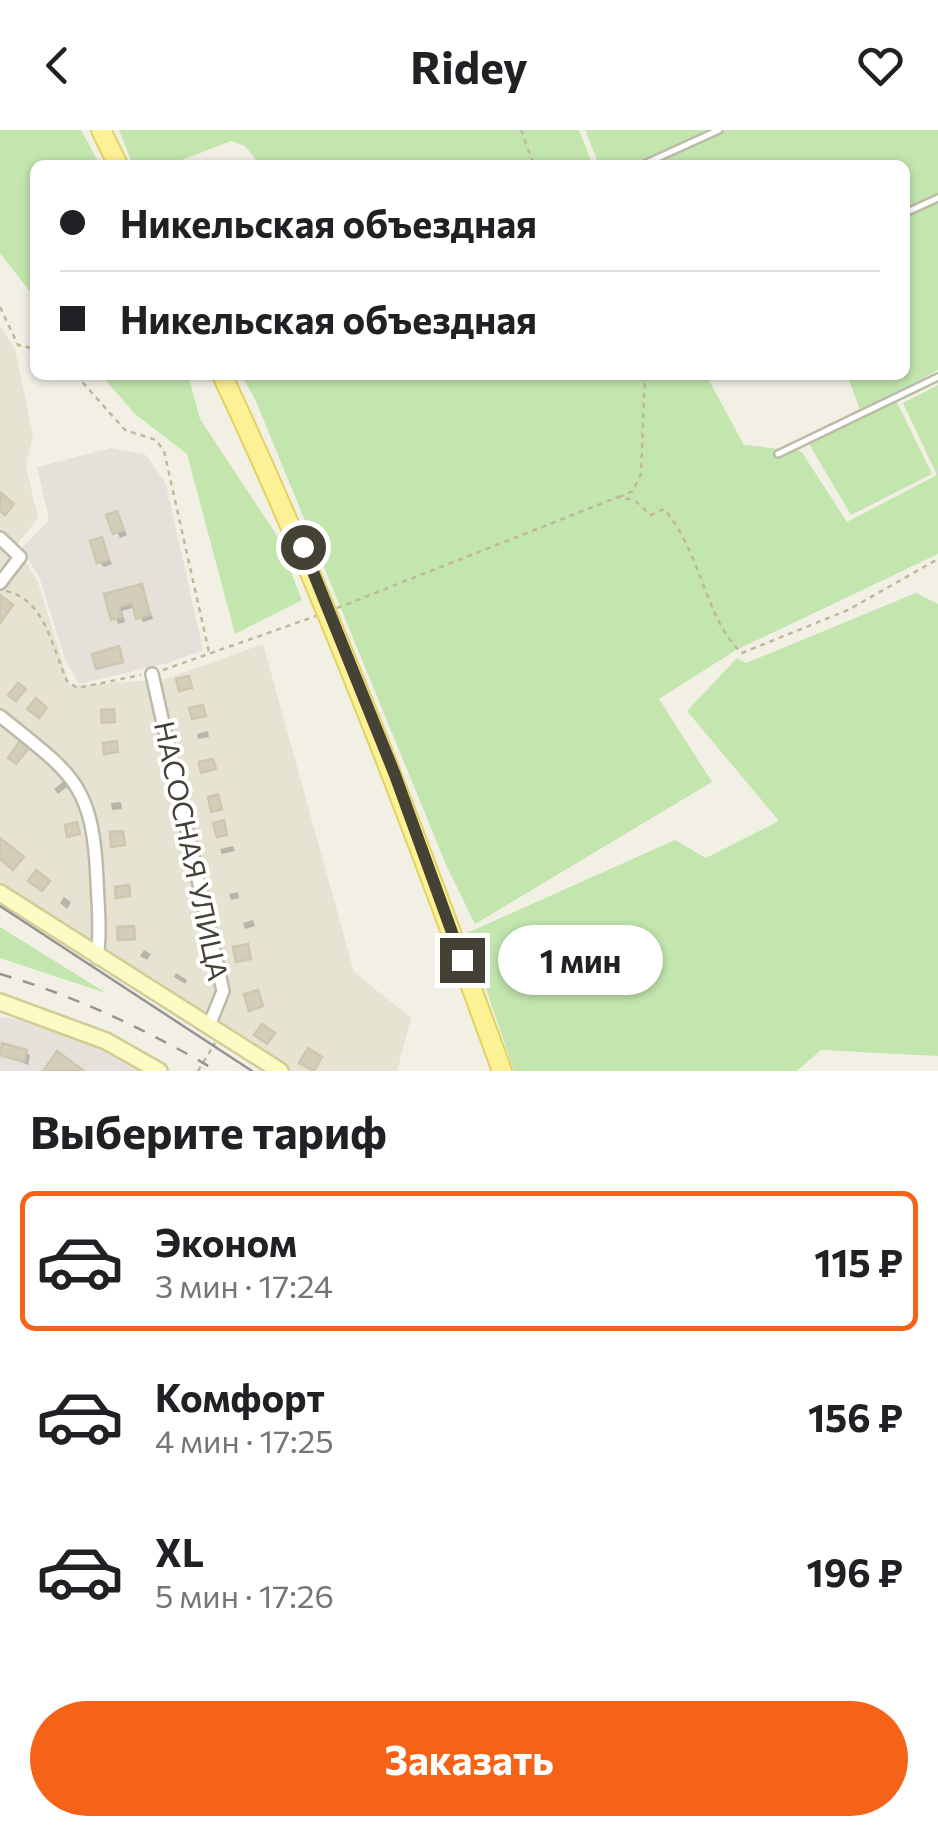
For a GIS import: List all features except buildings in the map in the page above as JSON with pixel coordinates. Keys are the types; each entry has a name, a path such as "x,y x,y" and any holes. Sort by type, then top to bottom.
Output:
{"main road":[{"path":"101,130 116,160"},
{"path":"224,380 328,611 395,775 502,1071"},
{"path":"0,893 280,1071"},
{"path":"0,1002 106,1041 160,1071"}],"street":[{"path":"0,538 20,557 0,582"},
{"name":"НАСОСНАЯ УЛИЦА","path":"152,674 223,991 215,1030"},
{"path":"0,716 60,765 90,807 95,835 97,958"}],"lane":[{"path":"653,160 718,130"},
{"path":"910,211 938,198"},
{"path":"778,454 938,377"}],"path":[{"path":"521,130 532,160"},
{"path":"0,308 18,345 30,348"},
{"path":"80,380 125,430 156,440 164,451 210,654"},
{"path":"0,591 22,594 36,610 67,681 77,688 152,674 328,611 633,492 640,474 645,380"},
{"path":"618,498 634,500 651,515 664,509 684,532 732,644 742,654 820,617 848,610 938,560"},
{"path":"198,1071 215,1030"}],"shaded area":[{"path":"0,326 15,349 33,436 26,466 38,518 16,546 38,582 70,686 166,679 263,644 354,972 411,1018 397,1071 288,1071 0,890"},
{"path":"111,448 146,455 166,484 203,650 168,663 79,684 65,659 40,579 22,548 49,520 37,467"},
{"path":"0,1017 52,1024 135,1061 145,1071 0,1071"}],"green space":[{"path":"0,130 81,130 97,160 30,160 30,292 0,253"},
{"path":"119,130 579,130 591,160 256,160 245,146 231,141 182,160 131,160"},
{"path":"585,130 938,130 938,370 893,394 932,474 851,515 809,444 862,415 849,380 910,380 910,160 597,160"},
{"path":"105,380 189,380 200,419 276,534 302,600 235,634 187,454 135,414"},
{"path":"244,380 709,380 744,445 801,451 847,522 937,475 903,403 938,385 938,554 736,650 659,699 712,782 475,924 447,867"},
{"path":"916,593 938,604 938,1056 821,1050 797,1071 514,1071 467,933 675,840 706,858 779,821 687,711 737,658 746,663"},
{"path":"0,927 106,993 0,958"}],"tram line":[{"path":"0,906 252,1071"}],"railway":[{"path":"0,974 112,1016 217,1071"}],"route":[{"path":"303,547 395,775 462,960"}]}
